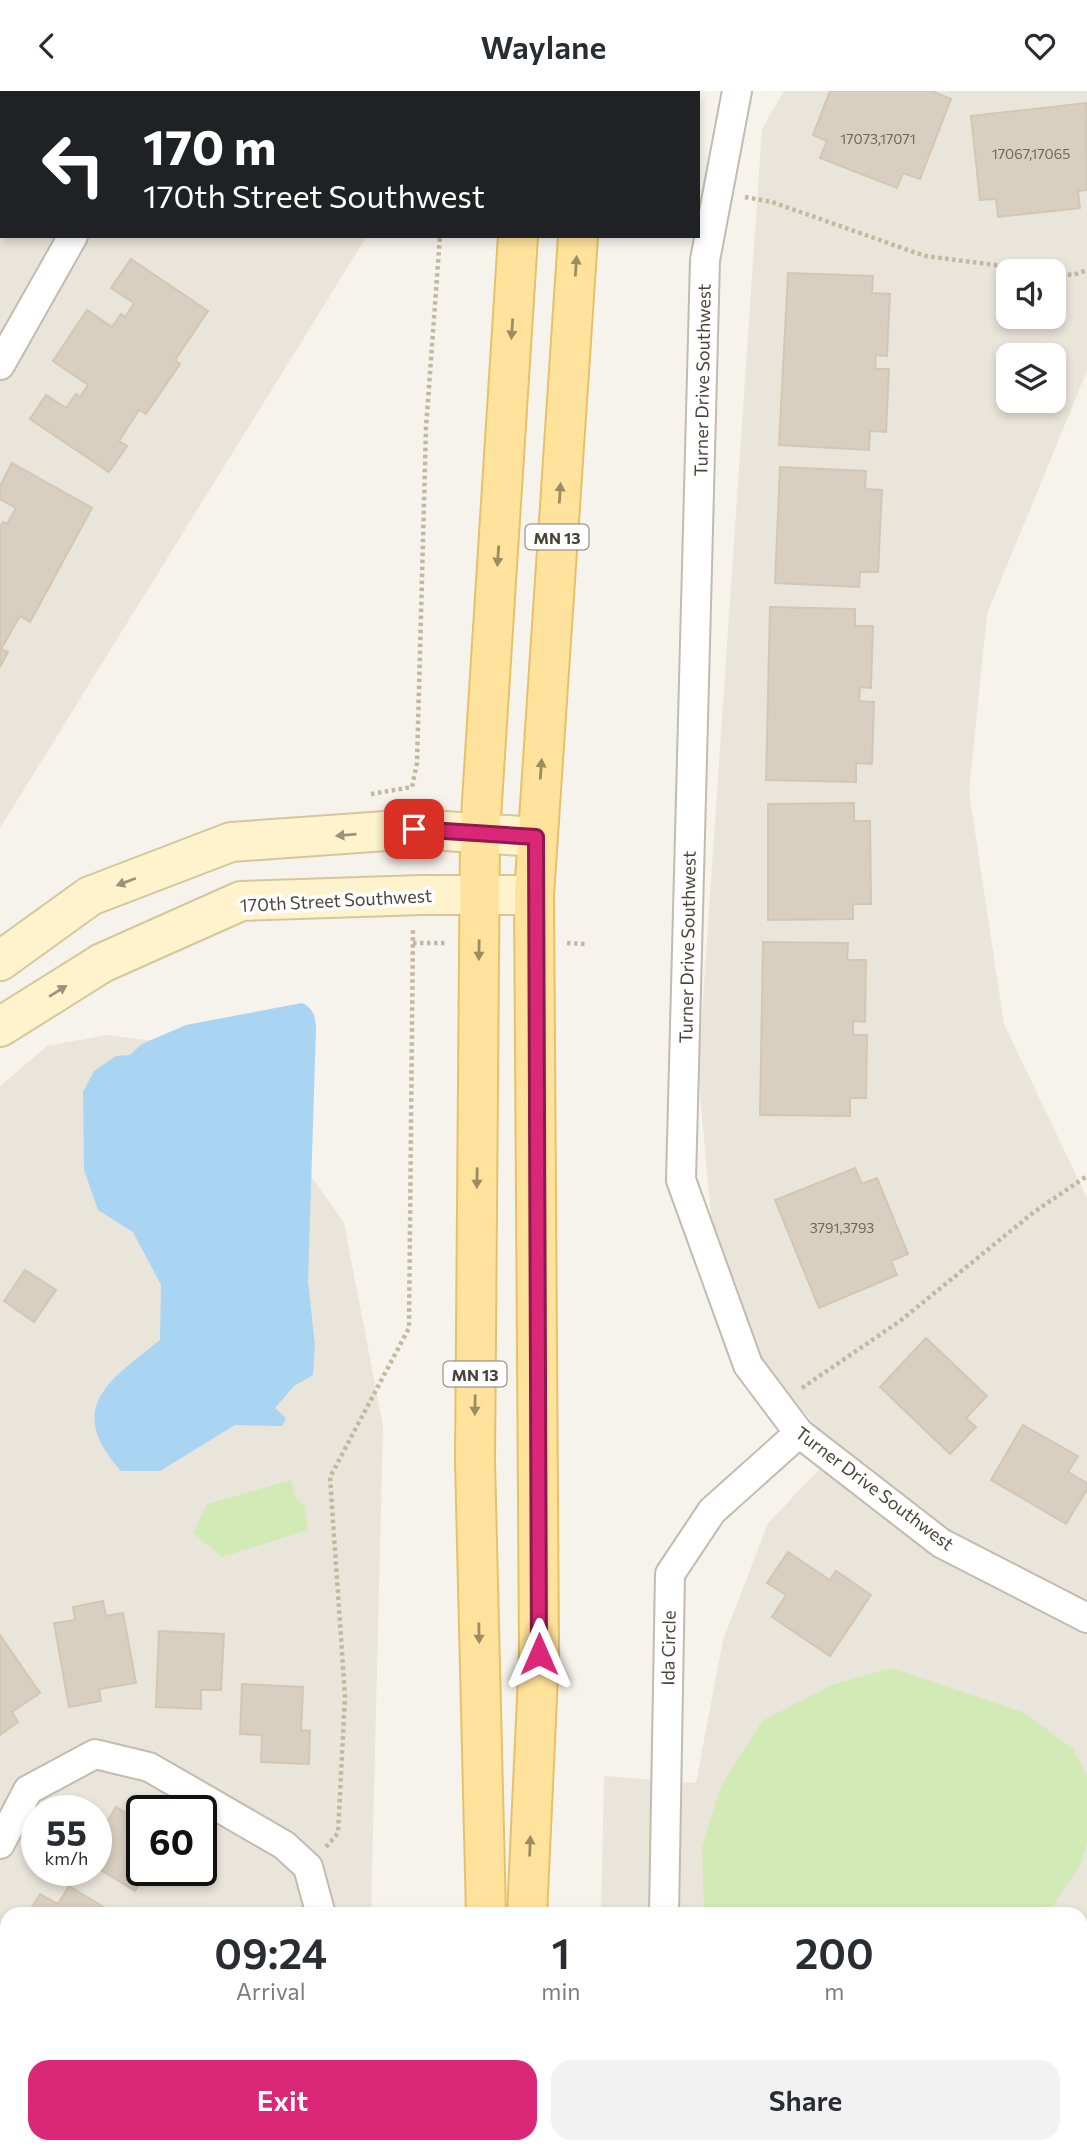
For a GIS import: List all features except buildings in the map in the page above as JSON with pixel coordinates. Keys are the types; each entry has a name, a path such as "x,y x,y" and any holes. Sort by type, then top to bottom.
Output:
{"main road":[{"name":"MN 13","path":"486,1907 475,1461 480,833 517,238"},
{"name":"MN 13","path":"527,1907 539,1654 534,895 578,238"}],"street":[{"name":"Turner Drive Southwest","path":"737,91 705,260 681,1180 748,1365 799,1433 941,1543 1087,1618"},
{"path":"0,365 72,238"},
{"path":"0,961 90,896 231,842 414,829 536,837"},
{"name":"170th Street Southwest","path":"0,1027 102,963 241,901 413,895 534,895"},
{"name":"Ida Circle","path":"664,1907 670,1574 712,1511 799,1433"},
{"path":"0,1844 28,1790 95,1754 149,1767 284,1845 308,1867 319,1907"}],"path":[{"path":"718,191 772,202 925,256 996,265"},
{"path":"414,829 412,787 417,763 426,428 440,238"},
{"path":"1066,274 1073,275 1087,270"},
{"path":"363,795 412,787"},
{"path":"308,1867 338,1833 340,1815 345,1696 330,1477 409,1328 413,895"},
{"path":"778,1405 900,1321 1034,1212 1087,1176"}],"shaded area":[{"path":"784,91 1087,91 1087,371 987,614 969,792 1004,1024 1087,1198 1087,1907 601,1907 604,1776 696,1783 723,1640 768,1523 836,1452 763,1360 717,1282 698,1073 762,129"},
{"path":"0,238 366,238 0,828"},
{"path":"107,1035 155,1041 259,1103 344,1223 383,1426 371,1907 0,1907 0,1086 47,1046"}],"green space":[{"path":"291,1480 296,1499 305,1506 308,1530 222,1557 193,1533 207,1504"},
{"path":"891,1668 1025,1713 1073,1749 1087,1777 1087,1844 1080,1865 1052,1907 704,1907 702,1848 720,1788 762,1721 832,1685"}],"water":[{"path":"302,1003 313,1013 316,1029 308,1281 315,1346 313,1375 294,1386 275,1408 286,1418 282,1426 235,1425 160,1471 121,1471 104,1449 96,1429 95,1412 100,1397 110,1383 160,1340 161,1285 133,1232 98,1210 84,1170 83,1092 94,1071 116,1056 130,1055 142,1044 186,1025"}],"route":[{"path":"414,829 536,837 534,895 539,1654"}]}
